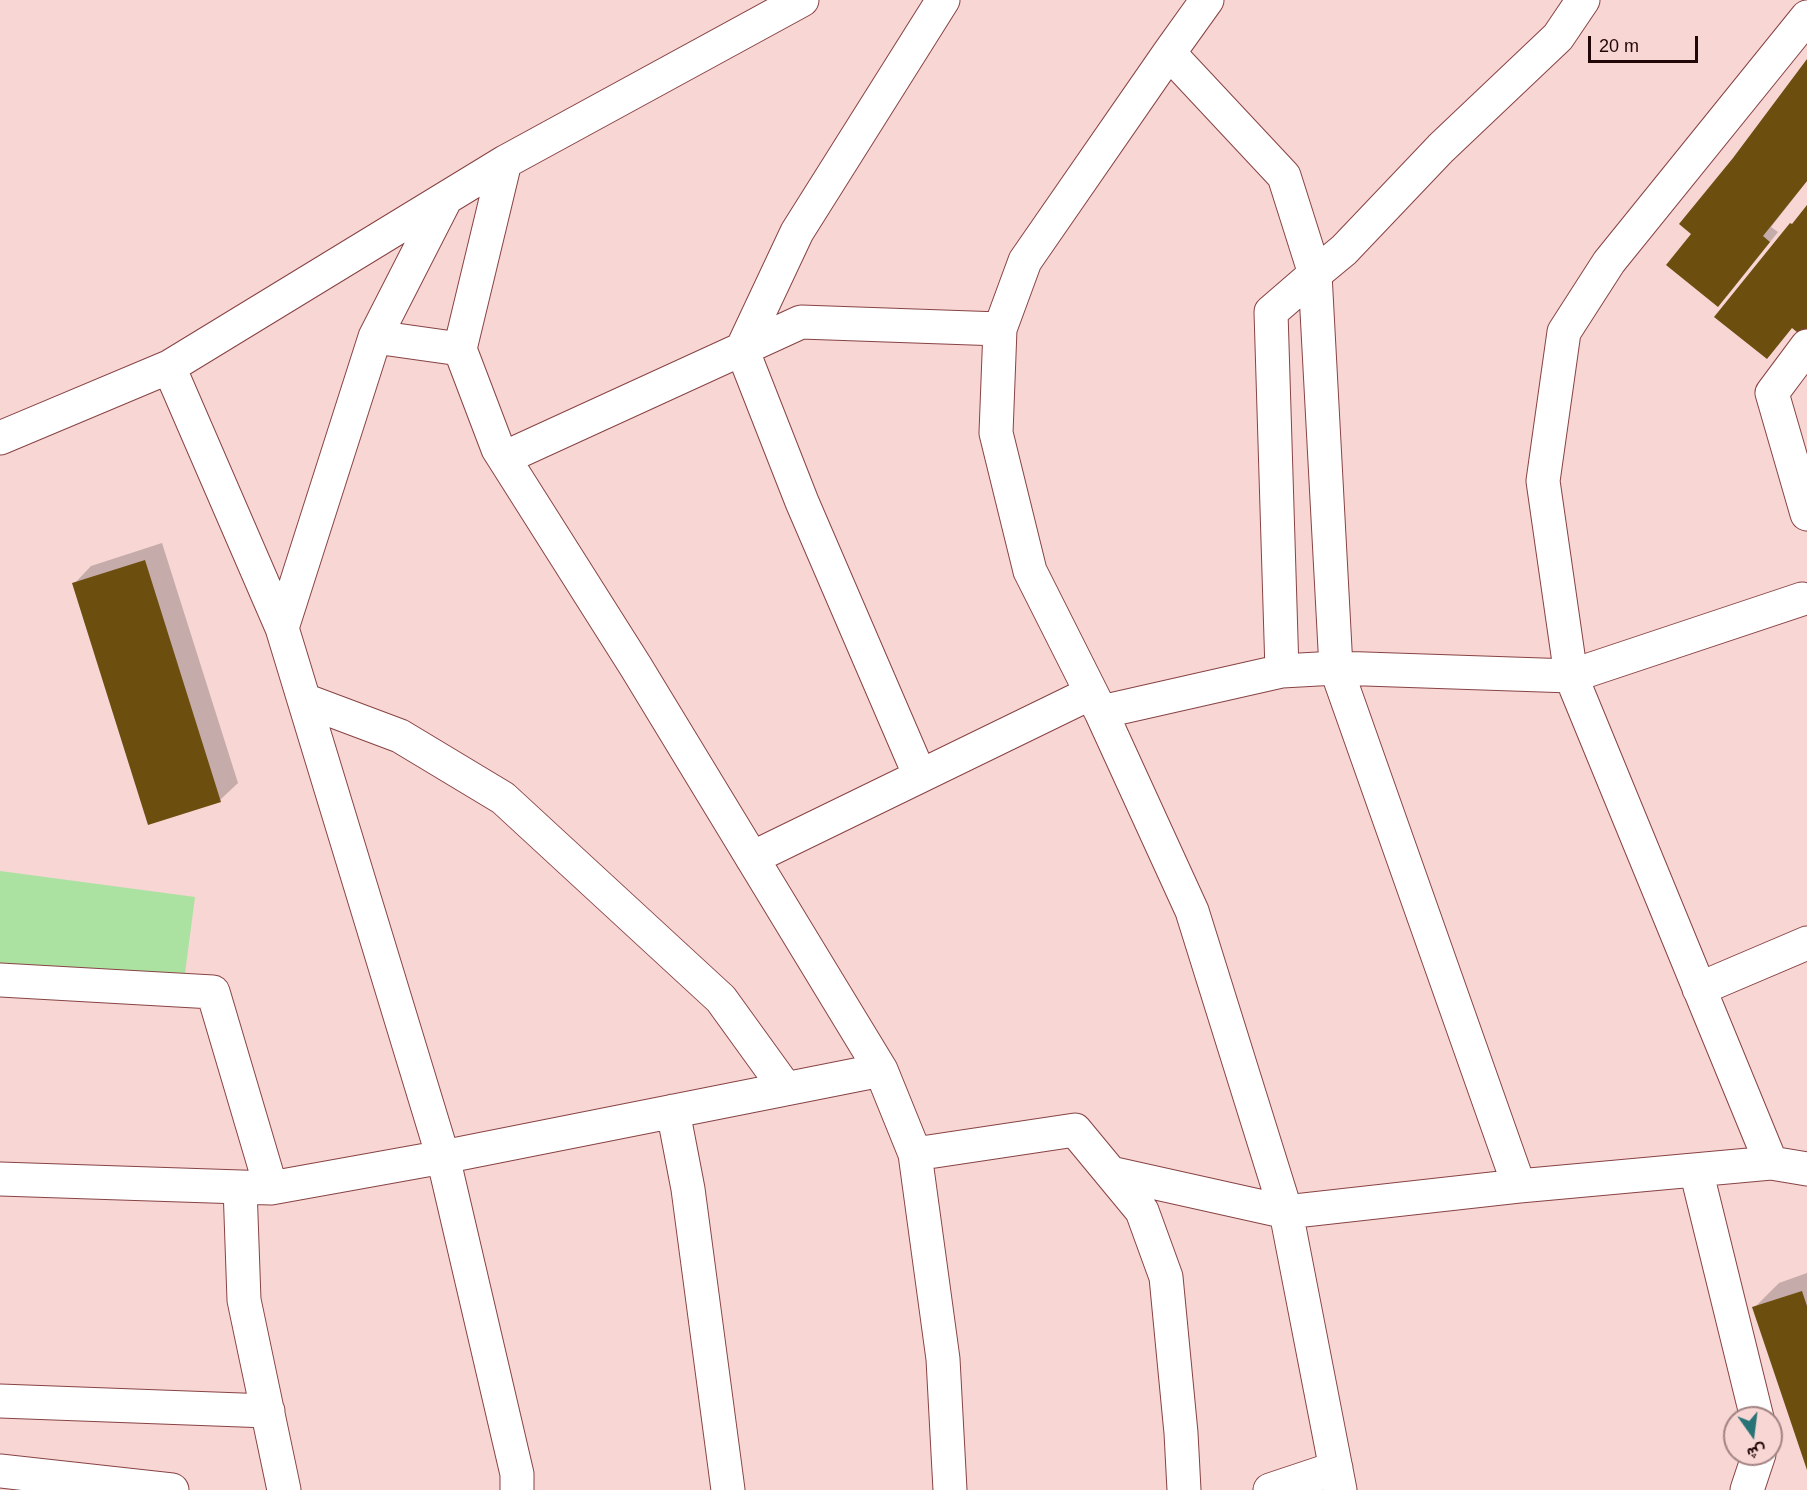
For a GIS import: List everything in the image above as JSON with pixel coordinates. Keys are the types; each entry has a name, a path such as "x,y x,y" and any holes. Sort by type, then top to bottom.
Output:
{"street":[{"path":"0,438 169,367 505,162 802,0"},
{"path":"920,776 802,502 742,350 797,232 943,0"},
{"path":"1207,0 1025,261 1000,329 996,433 1030,571 1096,702 1192,911 1286,1212 1338,1479 1269,1490"},
{"path":"1282,671 1271,312 1344,250 1441,148 1558,37 1583,0"},
{"path":"1771,1163 1571,676 1543,481 1564,332 1609,262 1807,17"},
{"path":"1169,53 1284,176 1315,274 1336,668 1519,1186"},
{"path":"505,162 460,349 498,449 636,667 881,1070 915,1154 943,1359 950,1490"},
{"path":"282,628 375,337 445,200"},
{"path":"504,458 801,322 1000,329"},
{"path":"375,337 460,349"},
{"path":"1807,346 1772,393 1807,514"},
{"path":"169,367 282,628 443,1157 517,1474 518,1490"},
{"path":"752,858 920,776 1096,702 1282,671 1336,668 1571,676 1805,596"},
{"path":"304,700 400,736 503,798 721,999 786,1089"},
{"path":"1699,989 1807,943"},
{"path":"0,980 213,992 256,1188 244,1300 284,1490"},
{"path":"0,1179 256,1188 443,1157 881,1070"},
{"path":"673,1111 688,1189 728,1490"},
{"path":"915,1154 1075,1130 1142,1210 1166,1277 1185,1490"},
{"path":"1111,1173 1286,1212 1519,1186 1771,1163 1807,1169"},
{"path":"1696,1170 1754,1406"},
{"path":"0,1401 267,1411"},
{"path":"1747,1490 1755,1466"},
{"path":"0,1471 172,1490"}],"green space":[{"path":"0,871 195,897 185,973 0,968"}],"building":[{"path":"1807,59 1807,181 1763,236 1770,242 1718,307 1666,265 1691,234 1679,224 1733,158"},
{"path":"1807,205 1807,332 1803,337 1792,328 1767,359 1714,317"},
{"path":"145,560 221,802 148,825 72,583"},
{"path":"1802,1291 1807,1306 1807,1470 1752,1307"}]}
